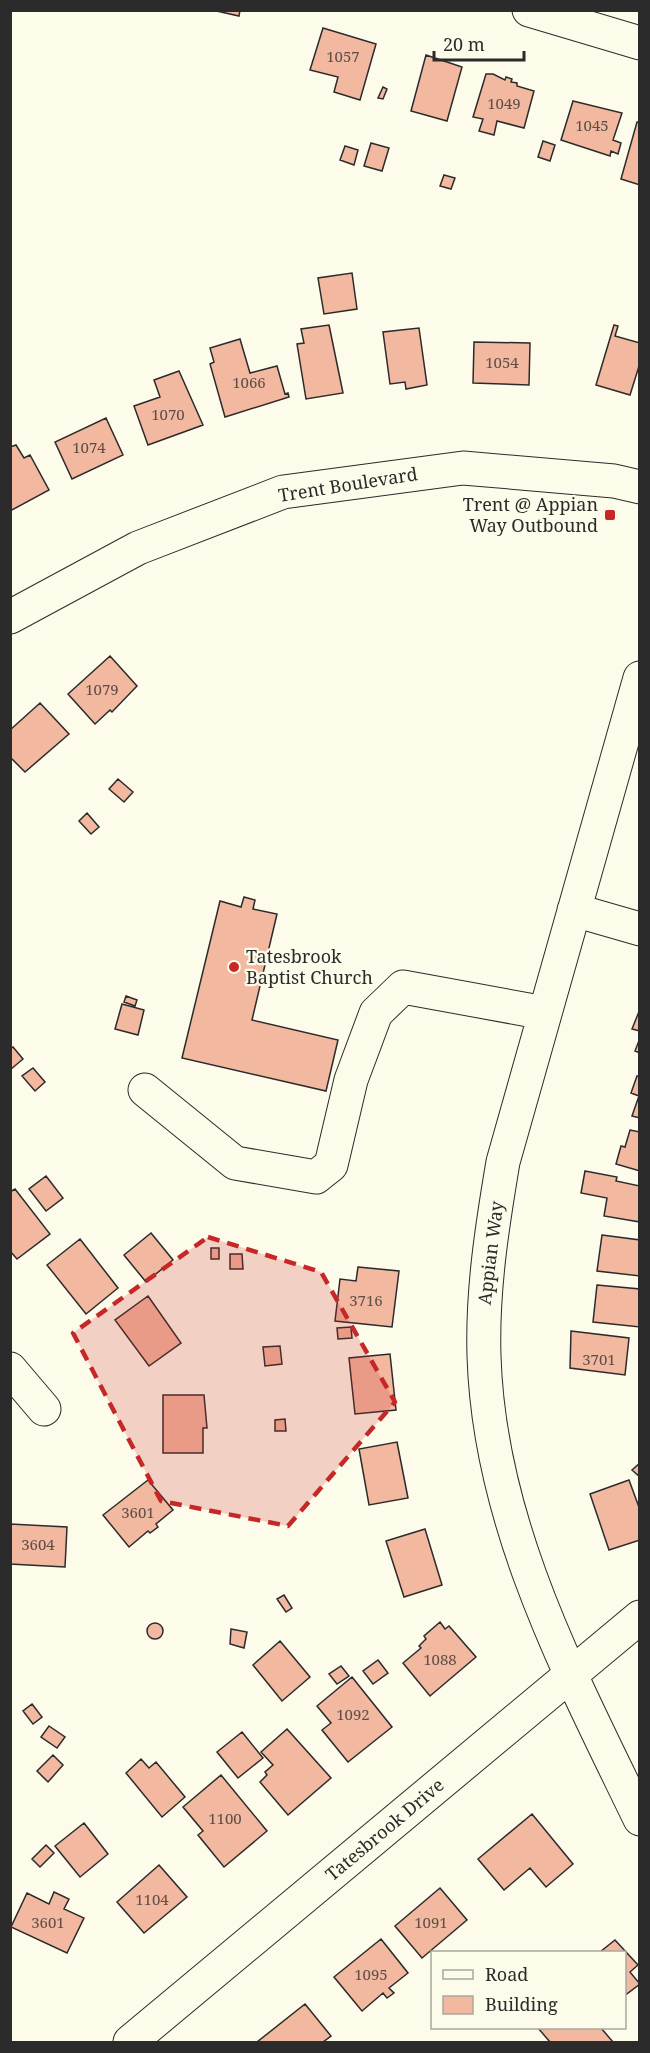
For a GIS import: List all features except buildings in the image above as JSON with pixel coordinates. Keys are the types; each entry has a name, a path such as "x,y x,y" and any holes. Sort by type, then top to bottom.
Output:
{"street":[{"path":"529,10 639,43"},
{"name":"Trent Boulevard","path":"10,617 138,548 283,492 463,468 614,481 639,487"},
{"name":"Appian Way","path":"639,678 503,1162 492,1224 484,1299 484,1358 501,1480 520,1554 570,1675 639,1819"},
{"path":"574,910 639,929"},
{"path":"145,1090 235,1163 316,1177 331,1165 351,1080 376,1013 403,987 545,1013"},
{"path":"10,1369 44,1409"},
{"name":"Tatesbrook Drive","path":"130,2043 639,1617"}],"highlighted area":[{"path":"208,1237 321,1272 395,1402 288,1526 161,1501 73,1333"}],"place":[{"name":"Trent @ Appian Way Outbound","path":"610,515"},
{"name":"Tatesbrook Baptist Church","path":"234,967"}]}
